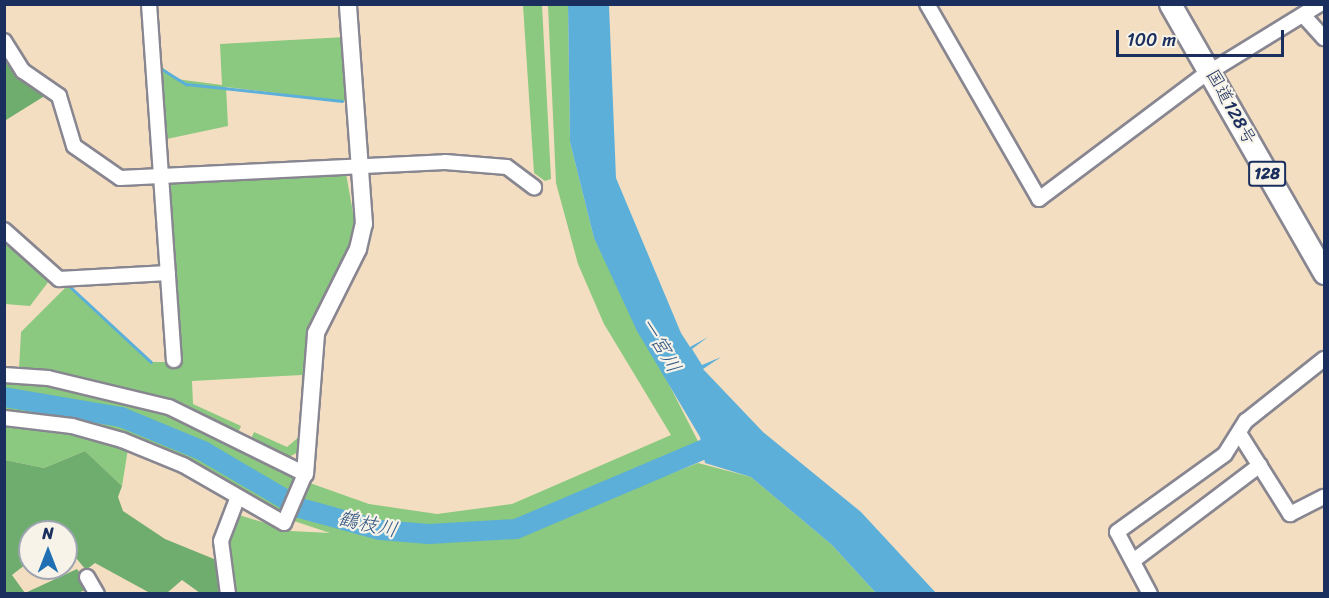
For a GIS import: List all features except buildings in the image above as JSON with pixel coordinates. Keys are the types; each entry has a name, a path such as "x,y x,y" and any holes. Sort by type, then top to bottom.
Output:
{"highway":[{"name":"国道128号","path":"1170,4 1212,73 1324,273"}],"street":[{"path":"149,4 174,360"},
{"path":"4,418 72,426 122,440 183,465 237,499 284,523 304,477 316,333 358,249 364,224 348,4"},
{"path":"927,4 1039,199 1212,73 1320,4"},
{"path":"1304,16 1324,38"},
{"path":"4,41 23,70 59,96 74,146 120,178 361,164 507,167 534,187"},
{"path":"4,230 59,279 168,273"},
{"path":"1150,594 1117,532 1225,454 1239,433 1324,359"},
{"path":"4,375 48,378 169,407 304,477"},
{"path":"1239,433 1290,514 1324,497"},
{"path":"1133,561 1260,465"},
{"path":"228,594 221,541 237,499"},
{"path":"87,577 97,594"}],"green space":[{"path":"523,5 542,5 551,179 545,181 534,173"},
{"path":"548,5 568,5 570,142 594,238 702,449 515,527 486,531 382,527 298,504 307,482 369,504 437,514 512,504 671,435 604,324 578,264 556,183"},
{"path":"346,37 351,102 226,87 228,126 162,140 155,61 176,79 222,85 220,44"},
{"path":"4,46 51,92 6,120 4,119"},
{"path":"345,168 357,235 320,307 304,449 283,460 250,441 254,432 287,447 300,436 302,375 192,381 193,404 241,426 237,435 157,397 19,369 21,332 68,285 151,362 176,362 165,179"},
{"path":"5,236 52,277 30,306 5,304"},
{"path":"5,378 168,412 297,477 287,499 157,426 61,400 5,394"},
{"path":"4,400 127,423 201,453 286,504 280,516 128,440 5,416"},
{"path":"5,421 116,442 128,449 122,486 85,451 44,468 5,460"},
{"path":"85,451 122,486 118,497 123,511 165,539 214,559 221,593 200,593 182,580 167,593 150,593 95,563 86,570 78,560 78,520 18,520 18,570 12,575 25,593 53,580 78,580 78,570 90,588 78,593 5,594 5,460 44,468"},
{"path":"698,463 751,477 832,545 876,593 230,593 222,561 239,515 291,531 330,533 291,520 296,509 383,534 478,538 535,527"}],"water":[{"name":"一宮川","path":"568,5 609,5 616,178 681,333 690,347 708,337 692,349 702,365 721,357 703,369 763,432 861,512 936,593 876,593 832,545 751,477 705,463 700,437 637,331 594,238 570,142"}],"waterway":[{"path":"160,68 186,84 342,101"},
{"path":"68,285 151,362"},
{"name":"鶴枝川","path":"4,397 121,417 203,451 300,508 380,530 429,534 516,529 726,440"}]}
